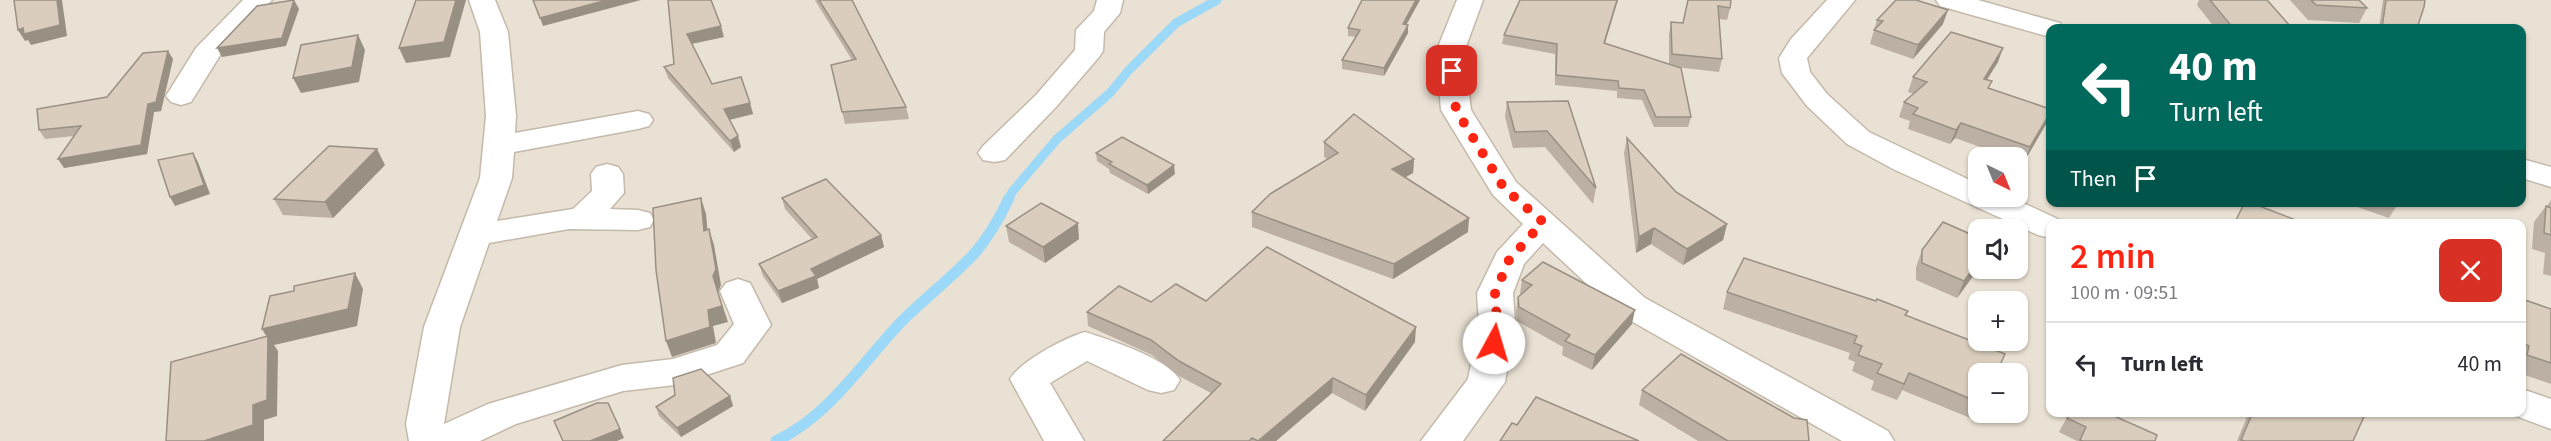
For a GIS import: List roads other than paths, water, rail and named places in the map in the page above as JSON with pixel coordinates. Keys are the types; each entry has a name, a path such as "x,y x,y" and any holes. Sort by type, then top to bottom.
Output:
{"street":[{"path":"181,96 195,67 217,38 260,0"},
{"path":"429,441 425,424 442,327 496,178 501,116 495,32 482,0"},
{"path":"994,153 1046,101 1089,51 1090,30 1107,13 1110,0"},
{"path":"1470,0 1450,52 1456,110 1504,188 1632,306 1854,435"},
{"path":"1842,0 1801,45 1793,58 1796,73 1817,100 1858,138 1968,191"},
{"path":"1949,0 2038,17"},
{"path":"499,145 638,120"},
{"path":"2526,169 2551,177"},
{"path":"582,219 608,193 607,174"},
{"path":"2003,207 2046,226"},
{"path":"476,235 569,219 638,220"},
{"path":"1441,441 1486,382 1497,324 1495,293 1509,260 1543,222"},
{"path":"444,441 502,414 622,378 675,372 730,354 753,325 738,291"},
{"path":"1064,441 1029,379 1085,345 1133,365 1161,380"},
{"path":"2526,405 2551,414"}],"waterway":[{"path":"776,441 812,418 829,403 901,322 972,256 993,228 1012,192 1057,139 1110,93 1129,70 1176,23 1217,0"}]}
